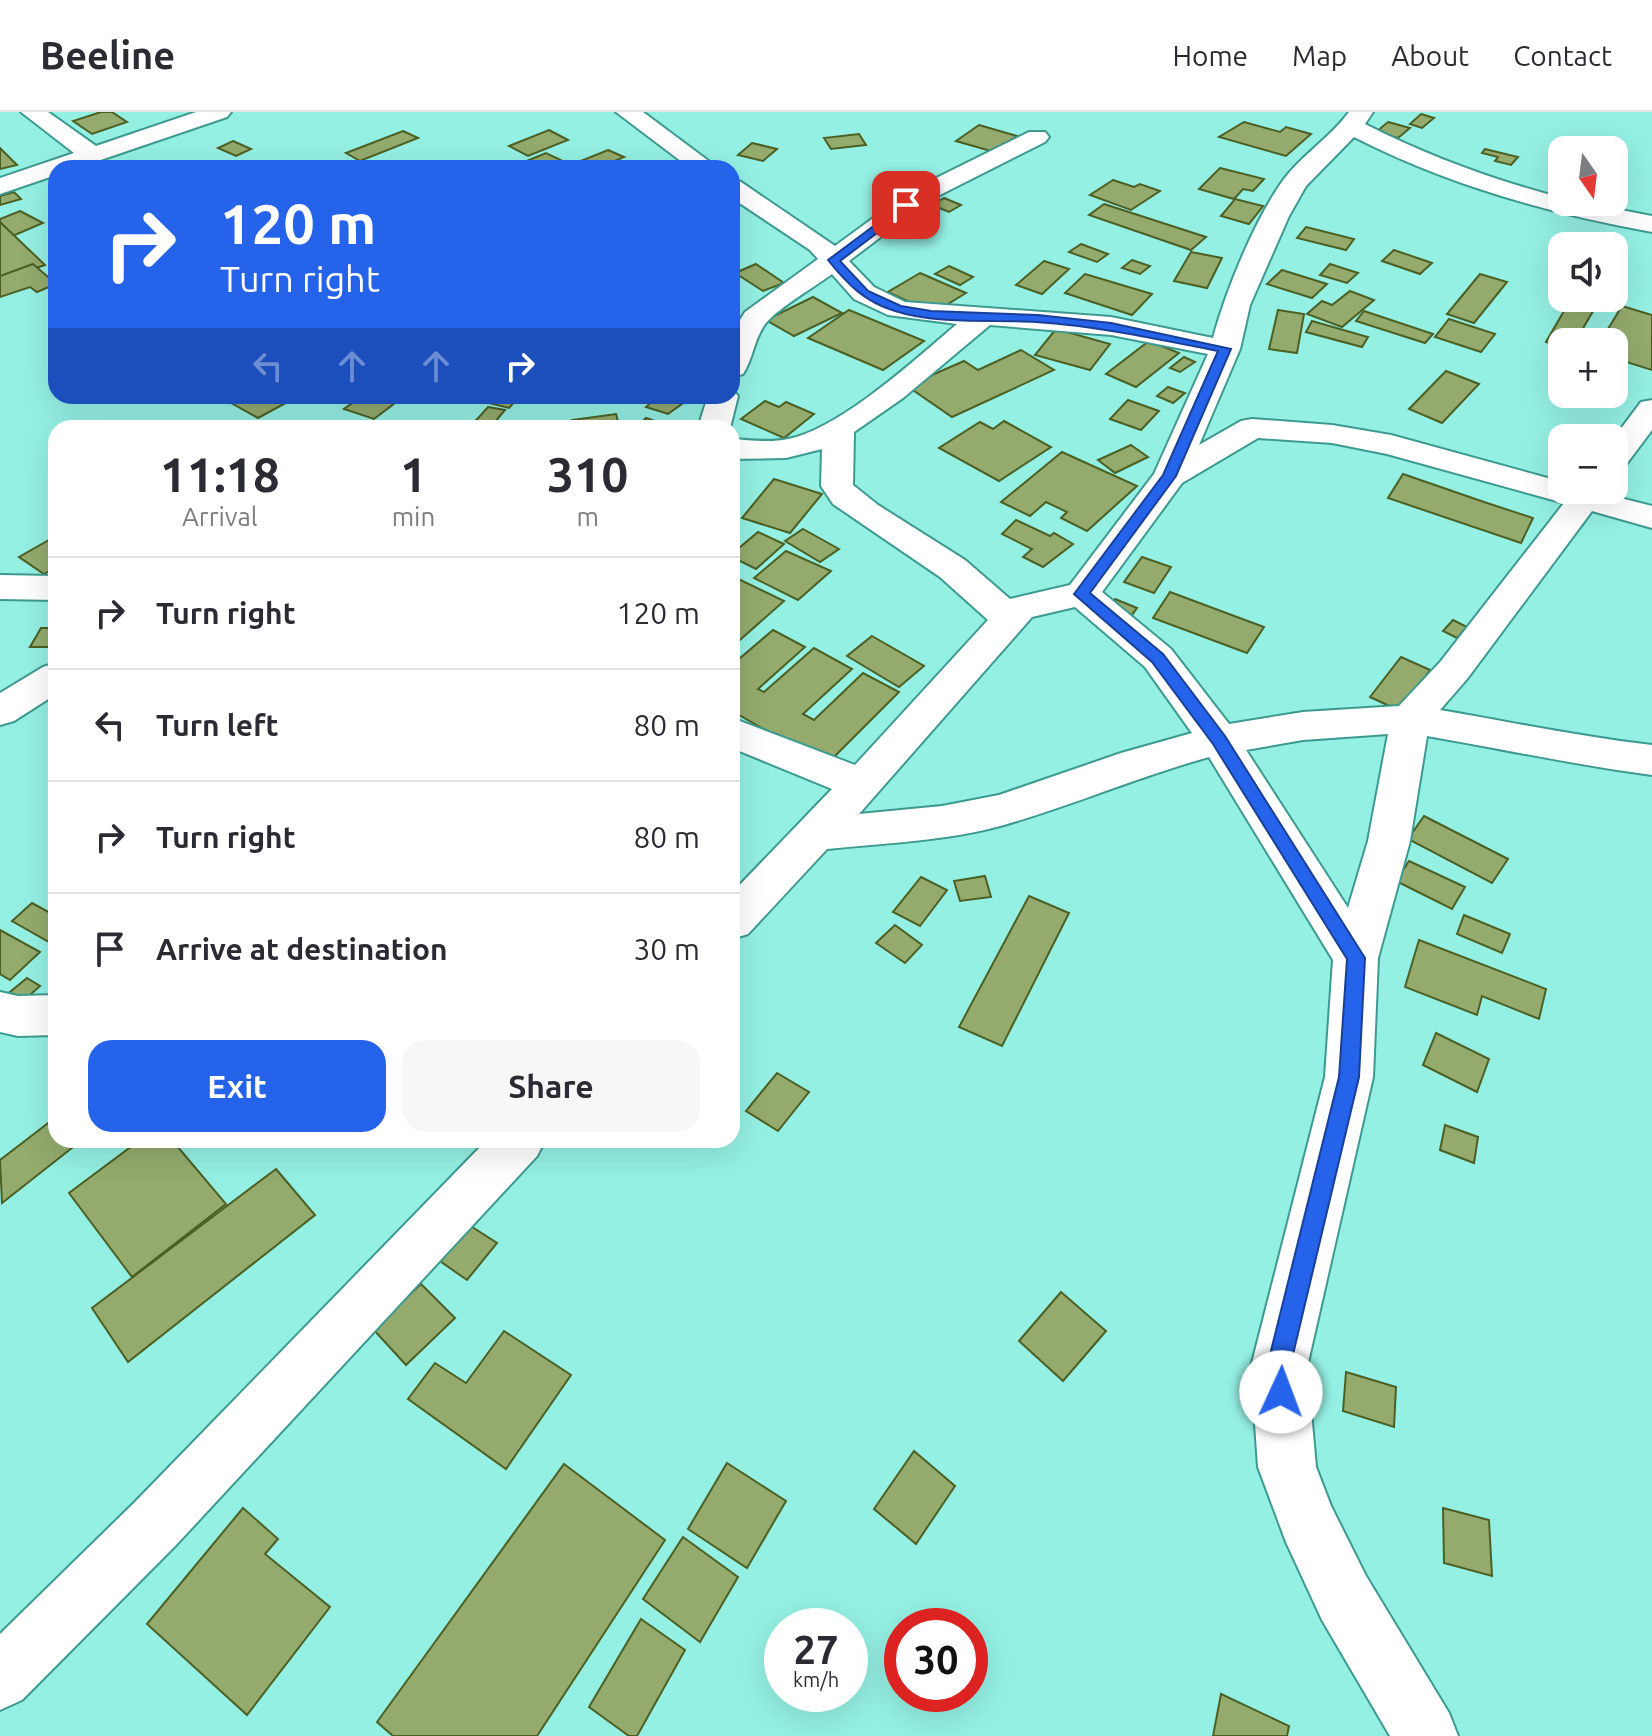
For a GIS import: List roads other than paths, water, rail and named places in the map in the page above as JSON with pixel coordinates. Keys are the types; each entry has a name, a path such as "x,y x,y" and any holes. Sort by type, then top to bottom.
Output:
{"street":[{"path":"33,112 93,155"},
{"path":"78,160 219,112"},
{"path":"628,112 695,160"},
{"path":"740,913 862,784 1020,608 1082,594 1170,476 1225,349 1236,305 1276,216 1295,182 1356,119 1446,168 1596,215 1652,224"},
{"path":"740,344 755,318 919,196 1037,137"},
{"path":"0,186 48,170"},
{"path":"740,192 801,231 864,293 898,309 1111,326 1225,349"},
{"path":"740,449 794,448 827,436 941,353 984,315"},
{"path":"1628,441 1652,409"},
{"path":"838,428 837,486 845,497 956,569 1009,621"},
{"path":"1170,476 1252,428 1332,434 1391,445 1548,485"},
{"path":"1426,1736 1344,1598 1307,1521 1287,1467 1279,1367 1349,1077 1356,958 1389,841 1410,719 1454,670 1580,504"},
{"path":"1614,504 1652,517"},
{"path":"0,587 48,588"},
{"path":"1082,594 1158,658 1219,740 1356,958"},
{"path":"0,711 48,681"},
{"path":"816,834 942,822 1002,810 1135,763 1219,740 1303,726 1410,719 1524,738 1570,750 1652,760"},
{"path":"740,735 862,784"},
{"path":"0,1012 18,1016 48,1015"},
{"path":"0,1678 156,1523 512,1148"}]}
